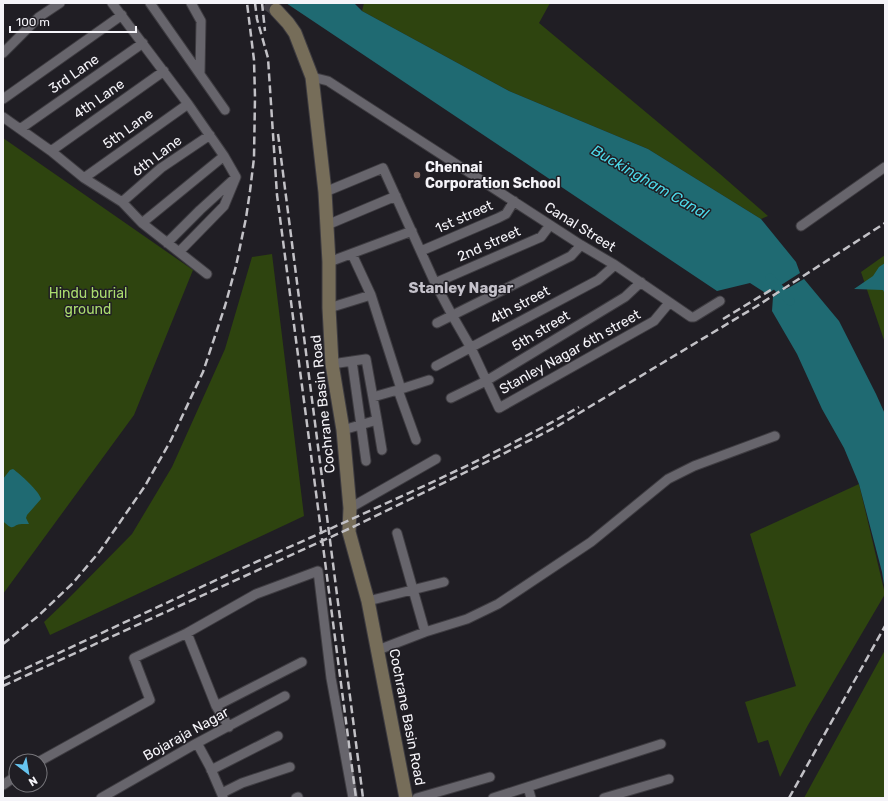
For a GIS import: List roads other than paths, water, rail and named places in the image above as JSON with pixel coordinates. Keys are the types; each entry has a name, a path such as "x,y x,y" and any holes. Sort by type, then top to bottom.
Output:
{"main road":[{"name":"Cochrane Basin Road","path":"276,10 295,33 312,77 325,192 332,364 342,430 350,508 349,532 368,601 406,798"}],"street":[{"path":"3,53 39,17 60,3"},
{"path":"112,3 188,104 224,156 236,177"},
{"path":"150,3 225,110"},
{"path":"191,3 201,20 200,73"},
{"path":"3,99 122,15"},
{"name":"3rd Lane","path":"20,129 143,43"},
{"name":"4th Lane","path":"51,151 164,71"},
{"name":"Canal Street","path":"312,77 328,81 581,245 615,265 691,317 694,317 720,301"},
{"name":"5th Lane","path":"84,178 188,104"},
{"path":"3,116 51,151 84,178 122,202 142,223 207,274"},
{"name":"6th Lane","path":"122,202 161,168 210,135"},
{"path":"142,223 224,156"},
{"path":"801,226 885,167"},
{"path":"325,192 383,168 435,282 452,316 471,348 486,380"},
{"path":"167,243 236,177"},
{"path":"179,252 224,206 236,177"},
{"path":"327,225 396,196"},
{"name":"1st street","path":"421,251 506,214 514,201"},
{"name":"2nd street","path":"435,282 541,237 550,225"},
{"path":"329,262 412,232"},
{"path":"437,323 571,256 581,245"},
{"path":"352,254 371,295 399,390 416,440"},
{"name":"4th street","path":"436,366 598,280 615,265"},
{"name":"5th street","path":"451,398 486,380 624,297 641,282"},
{"path":"329,308 371,295"},
{"name":"Stanley Nagar 6th street","path":"486,380 499,408 654,321 669,303"},
{"path":"332,364 366,359 382,450"},
{"path":"352,361 366,461"},
{"path":"373,397 429,380"},
{"path":"342,430 377,420"},
{"path":"378,650 425,632 466,619 498,604 591,542 668,479 694,466 775,436"},
{"path":"350,508 436,459"},
{"path":"397,534 425,632"},
{"path":"48,757 150,700 134,658 187,633 256,594 318,571 331,678 353,798"},
{"path":"368,601 444,582"},
{"path":"187,633 216,706 229,727"},
{"path":"216,706 302,662"},
{"name":"Bojaraja Nagar","path":"101,798 197,743 284,696"},
{"path":"211,770 278,736"},
{"path":"197,743 223,795 242,783 290,767"},
{"path":"493,798 661,744"},
{"path":"417,798 490,777"},
{"path":"604,798 669,779"},
{"path":"528,787 531,798"}],"water":[{"path":"286,3 354,3 362,11 509,91 648,149 761,219 796,262 800,273 767,294 750,283 717,291"},
{"path":"885,263 885,294 883,290 854,289 873,276 879,267"},
{"path":"804,279 839,321 885,414 885,591 882,572 859,484 844,448 822,409 797,354 772,311 773,297"},
{"path":"13,469 34,488 41,499 27,515 26,518 29,524 19,524 10,527 3,521 3,479 10,470"}],"waterway":[{"name":"Buckingham Canal","path":"770,278 790,301"}],"tunnel":[{"path":"266,3 276,10"}],"railway":[{"path":"3,644 37,617 72,584 100,551 145,486 171,440 203,372 225,306 236,266 246,218 254,158 254,60 247,3"},
{"path":"255,3 257,19 268,58 277,195 356,798"},
{"path":"262,3 265,31"},
{"path":"278,134 363,798"},
{"path":"3,686 355,526 556,427 757,306 885,223"},
{"path":"723,319 774,288"},
{"path":"3,679 196,589 447,475 514,442 579,407"},
{"path":"789,798 885,626"}],"place":[{"name":"Chennai Corporation School","path":"417,175"}],"district":[{"name":"Stanley Nagar","path":"461,288"}],"park label":[{"name":"Hindu burial ground","path":"88,302"}]}
